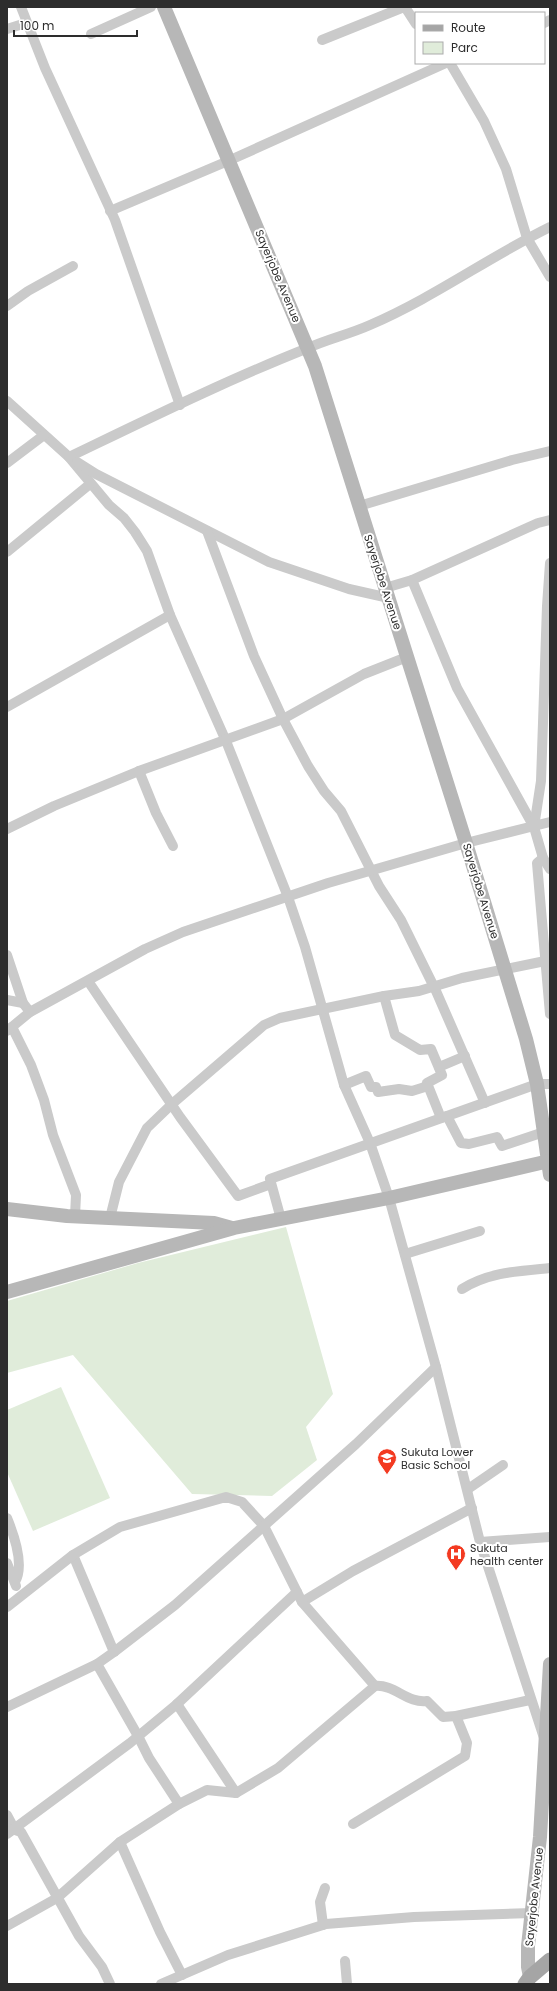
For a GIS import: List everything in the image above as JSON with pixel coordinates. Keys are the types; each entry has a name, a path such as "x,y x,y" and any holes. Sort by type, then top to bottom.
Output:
{"main road":[{"path":"527,1980 550,1960"}],"street":[{"path":"21,7 26,23 45,68 110,211 180,405"},
{"path":"92,34 151,7"},
{"name":"Sayerjobe Avenue","path":"164,7 315,366 466,843 526,1039 544,1084 544,1132 550,1168"},
{"path":"322,40 405,7 415,22"},
{"path":"7,29 26,23"},
{"path":"110,211 228,161 445,64 484,121 506,168 527,238 550,277"},
{"path":"69,457 180,405 308,348 370,325 479,268 527,238 550,227"},
{"path":"7,306 28,291 72,266"},
{"path":"7,401 69,457 96,474 269,562 306,576 349,589 387,593 412,580 550,520"},
{"path":"7,463 44,435"},
{"path":"359,506 512,460 550,451"},
{"path":"69,457 90,484 109,505 124,518 139,539 157,574 170,615 226,741 288,896 305,947 344,1084 370,1143 389,1198 436,1367 468,1489 480,1542 530,1700 548,1746"},
{"path":"7,552 90,484"},
{"path":"207,531 254,656 283,719 308,766 324,791 341,812 371,871 401,920 434,986 485,1103"},
{"path":"534,827 540,781 550,563"},
{"path":"412,580 457,688 534,827 543,858 550,869"},
{"path":"7,707 170,615"},
{"path":"7,829 54,806 139,771 226,741 283,719 364,674 407,657"},
{"path":"139,771 156,813 172,846"},
{"path":"75,1216 76,1195 52,1135 44,1100 31,1065 10,1029 30,1012 145,948 184,932 288,896 371,871 466,843 550,822"},
{"path":"543,858 537,863 548,961 550,1014"},
{"path":"7,955 22,1003 30,1012"},
{"path":"110,1218 119,1182 147,1128 172,1104 264,1025 280,1018 384,996 419,991 505,968 548,961"},
{"path":"88,981 180,1117 238,1196 271,1184"},
{"path":"384,996 395,1035 420,1050 431,1049 442,1075 426,1083 444,1117 461,1143 469,1144 497,1137 502,1146 544,1132"},
{"path":"7,1000 22,1003"},
{"path":"439,1067 465,1056"},
{"path":"344,1084 366,1076 371,1087 376,1087 378,1092 399,1089 412,1091 428,1086"},
{"path":"281,1219 270,1179 444,1117 544,1084"},
{"path":"7,1292 234,1228 550,1168"},
{"path":"7,1209 75,1216 214,1224 234,1228"},
{"path":"405,1254 480,1231"},
{"path":"462,1289 474,1281 498,1274 550,1268"},
{"path":"7,1707 97,1664 175,1605 356,1444 436,1367"},
{"path":"468,1489 503,1465"},
{"path":"7,1607 73,1556 120,1527 226,1497 242,1502 264,1526 302,1602 375,1686 387,1687 419,1702 427,1701 443,1716 456,1716 530,1700"},
{"path":"302,1602 353,1571 472,1508"},
{"path":"7,1518 16,1540 19,1575 15,1582"},
{"path":"480,1542 550,1537"},
{"path":"73,1556 114,1652"},
{"path":"7,1563 20,1596"},
{"path":"11,1832 138,1736 177,1704 297,1592"},
{"path":"97,1664 149,1758 179,1804"},
{"name":"Sayerjobe Avenue","path":"527,1980 527,1956 548,1746 550,1664"},
{"path":"7,1926 57,1898 120,1842 179,1804 207,1790 236,1793 278,1768 375,1686"},
{"path":"177,1704 236,1793"},
{"path":"353,1824 465,1756 467,1743 456,1716"},
{"path":"7,1815 11,1832"},
{"path":"11,1832 21,1832 79,1936 102,1967 110,1984"},
{"path":"120,1842 160,1932 182,1975"},
{"path":"323,1925 320,1902 325,1888"},
{"path":"161,1984 228,1955 323,1925 414,1917 532,1913"},
{"path":"345,1961 347,1984"}],"green space":[{"path":"286,1227 333,1394 306,1427 317,1460 272,1496 192,1494 73,1355 7,1373 7,1301 138,1263"},
{"path":"61,1387 110,1498 33,1531 7,1472 7,1410"}],"place":[{"name":"Sukuta Lower Basic School","path":"387,1475"},
{"name":"Sukuta health center","path":"456,1571"}]}
